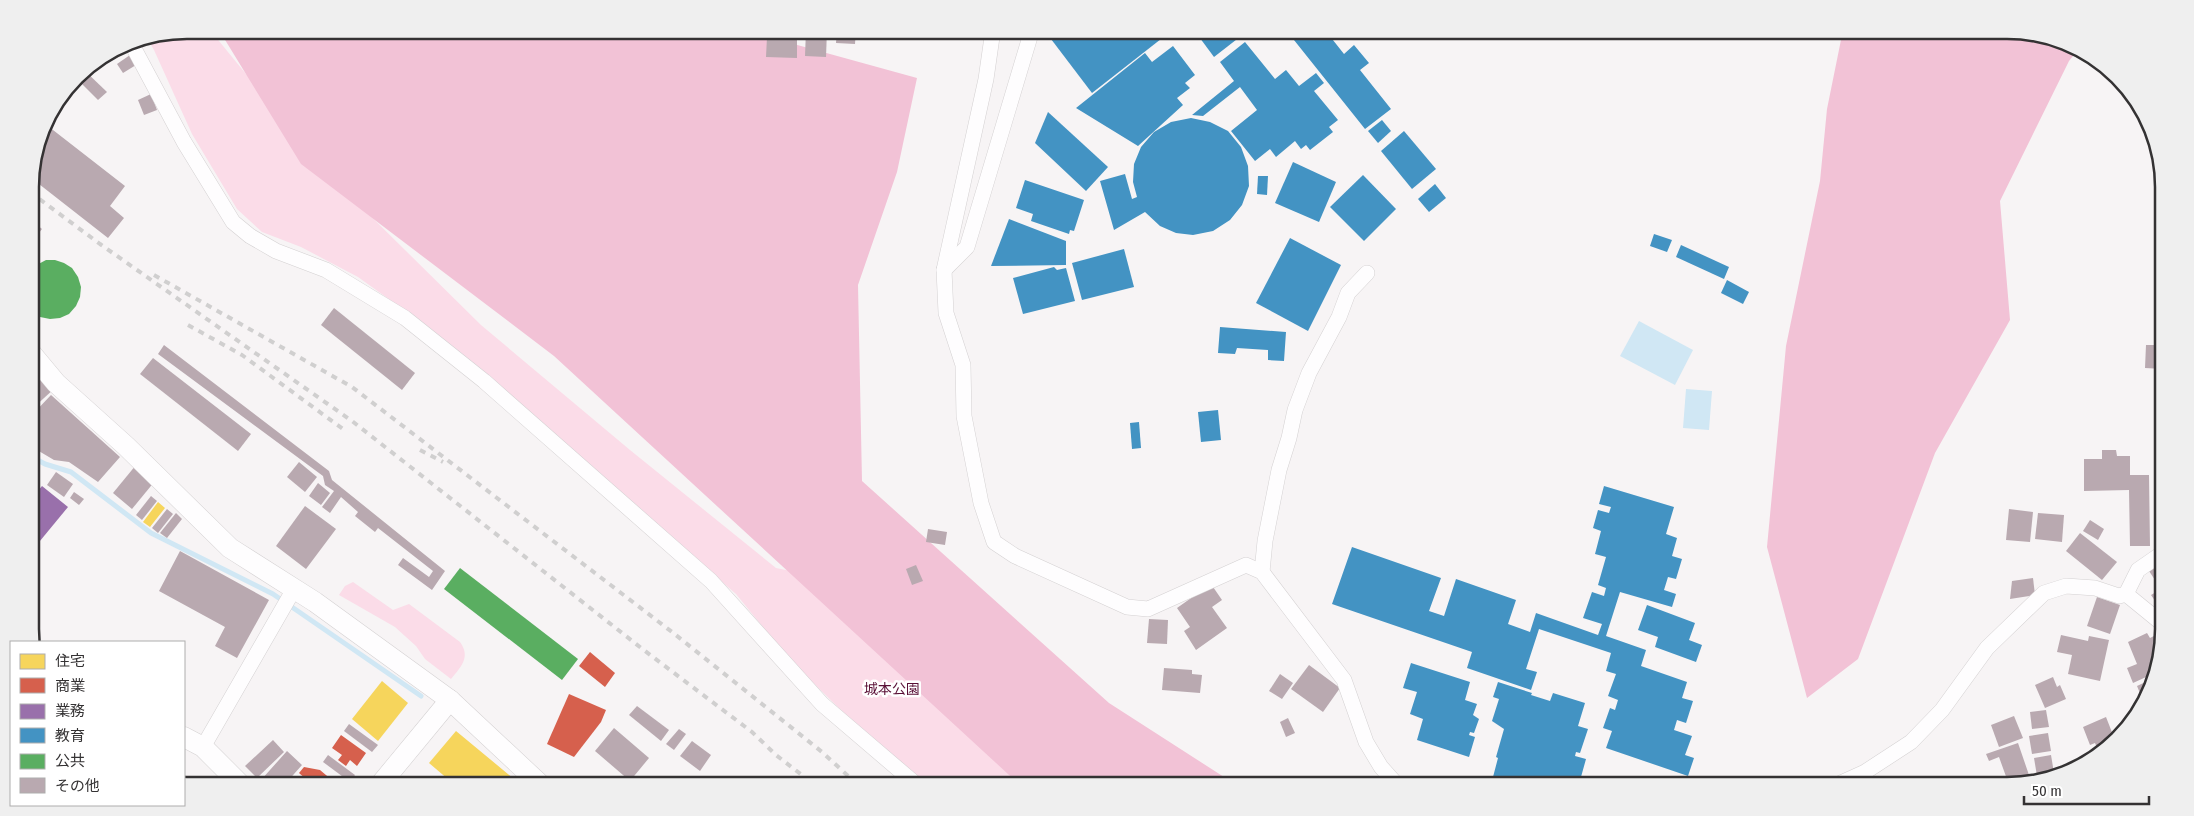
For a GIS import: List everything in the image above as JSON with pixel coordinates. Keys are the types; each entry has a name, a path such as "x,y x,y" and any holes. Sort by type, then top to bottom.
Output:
{"street":[{"path":"992,39 986,79 944,270 946,313 963,365 964,416 981,503 994,542 1015,556 1127,607 1148,609 1246,565 1262,572 1344,680 1366,742 1381,767 1390,777"},
{"path":"944,270 966,247 1029,39"},
{"path":"134,49 184,142 233,222 256,240 276,251 326,270 405,318 484,381 711,581 822,704 907,777"},
{"path":"1262,572 1265,541 1279,470 1295,410 1309,373 1340,317 1348,292 1367,273"},
{"path":"39,363 56,383 126,446 230,548 294,589 450,700 532,777"},
{"path":"1854,777 1912,742 1942,710 1987,648 2044,593 2066,586 2095,588 2119,596 2126,594 2138,570 2155,558"},
{"path":"203,747 294,589"},
{"path":"2126,594 2155,618"},
{"path":"386,777 450,700"},
{"path":"185,738 203,747 233,777"}],"green space":[{"name":"城本公園","path":"217,39 328,174 481,325 630,450 776,568 810,575 1016,777 918,777 853,722 788,658 736,594 425,325 358,277 301,247 262,232 237,209 192,134 150,44 167,40"},
{"path":"353,582 393,610 409,604 460,642 465,652 465,657 451,679 425,659 416,646 395,627 339,595 345,586"}],"shaded area":[{"path":"225,39 776,39 917,78 897,172 858,285 862,481 1109,703 1224,777 1011,777 554,356 301,164"},
{"path":"1841,39 2027,40 2046,44 2074,55 2069,61 2000,201 2010,320 1935,453 1858,659 1807,698 1767,547 1786,346 1820,181 1827,109"}],"water":[{"path":"1639,321 1693,350 1675,385 1620,356"},
{"path":"1686,389 1712,391 1709,430 1683,428"}],"building: 住宅":[{"path":"158,502 165,508 150,527 143,522"},
{"path":"382,681 408,703 378,741 352,719"},
{"path":"456,731 512,777 445,777 429,763"}],"building: 商業":[{"path":"590,652 615,673 605,687 579,666"},
{"path":"569,694 606,710 601,722 574,757 547,744"},
{"path":"341,735 366,753 357,766 350,760 346,766 338,760 342,755 332,748"},
{"path":"304,767 320,770 328,777 304,777 299,773"}],"building: 業務":[{"path":"42,486 68,507 39,542 39,490"}],"building: 教育":[{"path":"1051,39 1161,39 1092,93"},
{"path":"1201,39 1237,39 1214,57"},
{"path":"1293,39 1332,39 1344,54 1354,45 1369,63 1360,70 1391,109 1365,129"},
{"path":"1245,42 1275,79 1286,70 1299,86 1316,73 1324,83 1314,91 1338,120 1329,127 1333,132 1310,150 1306,145 1301,149 1295,141 1276,157 1270,149 1255,161 1231,131 1257,110 1240,87 1203,116 1192,115 1234,81 1220,62"},
{"path":"1173,46 1195,75 1185,83 1190,88 1177,98 1183,105 1138,146 1076,108 1145,53 1152,62"},
{"path":"1048,112 1108,167 1086,191 1035,143"},
{"path":"1191,118 1210,122 1228,131 1241,147 1248,166 1249,186 1242,205 1230,220 1213,231 1193,235 1176,233 1160,226 1145,212 1114,230 1100,181 1125,174 1132,199 1137,197 1133,182 1134,164 1141,147 1154,132 1171,122"},
{"path":"1382,120 1391,131 1378,143 1368,131"},
{"path":"1404,131 1436,169 1412,189 1381,151"},
{"path":"1293,162 1336,182 1319,222 1275,203"},
{"path":"1363,175 1396,209 1364,241 1330,207"},
{"path":"1258,176 1268,176 1267,195 1257,194"},
{"path":"1025,180 1084,200 1074,231 1070,230 1069,234 1031,221 1033,214 1016,208"},
{"path":"1435,184 1446,198 1429,212 1418,199"},
{"path":"1009,219 1066,241 1066,265 991,266"},
{"path":"1654,234 1672,240 1667,252 1650,246"},
{"path":"1290,238 1341,265 1308,331 1256,303"},
{"path":"1681,245 1729,267 1724,279 1676,257"},
{"path":"1124,249 1134,287 1082,300 1072,263"},
{"path":"1054,267 1057,270 1066,268 1075,301 1023,314 1013,278"},
{"path":"1727,280 1749,292 1743,304 1721,293"},
{"path":"1220,327 1286,332 1284,361 1268,360 1268,350 1237,348 1235,354 1218,353"},
{"path":"1218,410 1221,440 1201,442 1198,412"},
{"path":"1139,422 1141,448 1132,449 1130,423"},
{"path":"1604,486 1674,507 1666,534 1677,538 1672,556 1682,559 1676,579 1668,577 1664,590 1676,594 1672,607 1620,592 1606,636 1646,650 1641,666 1687,682 1682,698 1693,701 1686,723 1677,720 1674,730 1692,736 1685,755 1694,758 1688,776 1606,748 1612,731 1603,728 1610,708 1615,710 1618,700 1608,696 1616,674 1606,671 1611,653 1539,629 1526,669 1537,672 1531,690 1467,668 1472,652 1332,604 1352,547 1441,578 1429,611 1444,616 1456,579 1516,600 1508,624 1530,632 1536,613 1598,635 1602,624 1583,618 1592,592 1604,596 1606,588 1598,585 1606,557 1595,554 1601,531 1593,528 1598,510 1609,513 1611,507 1599,504"},
{"path":"1647,605 1695,623 1689,640 1702,645 1696,662 1655,647 1658,637 1638,630"},
{"path":"1411,663 1470,682 1465,700 1477,704 1473,715 1479,719 1474,733 1470,732 1469,735 1475,737 1469,757 1417,740 1423,719 1410,714 1417,692 1403,688"},
{"path":"1498,682 1550,701 1553,693 1585,703 1578,726 1588,729 1580,753 1576,752 1575,756 1586,759 1581,777 1493,777 1498,758 1496,757 1504,729 1492,721 1499,699 1493,697"}],"building: 公共":[{"path":"46,260 64,263 72,268 78,277 81,287 80,297 76,306 69,314 60,318 50,319 39,316 39,264"},
{"path":"460,568 578,659 562,680 444,589"}],"building: その他":[{"path":"767,39 797,39 797,58 766,57"},
{"path":"806,39 827,39 826,57 805,56"},
{"path":"836,39 855,39 855,44 836,43"},
{"path":"130,55 136,65 123,73 117,64"},
{"path":"89,75 107,92 98,100 81,83"},
{"path":"151,94 157,110 144,115 138,100"},
{"path":"51,128 125,186 110,206 124,218 108,238 39,184 44,148"},
{"path":"334,308 415,373 402,390 321,325"},
{"path":"2155,309 2155,369 2145,368 2146,345 2154,345"},
{"path":"164,345 329,471 332,480 445,571 432,590 398,565 403,558 429,577 433,571 378,528 375,532 355,516 358,512 341,497 330,513 322,507 334,491 325,485 323,476 158,354"},
{"path":"153,358 251,434 238,451 140,374"},
{"path":"39,370 55,388 39,403"},
{"path":"51,395 120,457 98,482 69,462 54,460 39,451 39,408"},
{"path":"2102,450 2116,450 2117,456 2130,456 2130,475 2149,475 2150,546 2130,546 2129,490 2084,491 2084,459 2102,459"},
{"path":"299,462 317,477 305,492 287,477"},
{"path":"136,465 155,481 132,509 113,493"},
{"path":"56,472 73,484 64,497 47,485"},
{"path":"318,483 330,493 321,505 309,496"},
{"path":"74,492 84,499 79,505 70,498"},
{"path":"151,496 157,501 142,520 136,515"},
{"path":"305,506 336,529 306,569 276,546"},
{"path":"167,509 173,514 158,533 152,528"},
{"path":"2009,509 2033,512 2030,542 2006,540"},
{"path":"176,513 182,519 167,538 160,533"},
{"path":"2038,513 2064,515 2062,542 2035,539"},
{"path":"2090,520 2104,529 2098,540 2083,531"},
{"path":"928,529 947,532 945,545 926,542"},
{"path":"2080,533 2117,562 2102,580 2066,551"},
{"path":"180,551 269,600 237,658 215,646 225,627 159,591"},
{"path":"916,565 923,581 912,585 906,569"},
{"path":"2155,567 2155,580 2149,571"},
{"path":"2033,578 2035,595 2010,599 2012,581"},
{"path":"1211,584 1222,600 1212,607 1227,628 1196,650 1184,631 1190,627 1177,608"},
{"path":"2155,593 2155,601 2151,595"},
{"path":"2097,597 2120,605 2110,634 2087,626"},
{"path":"1149,619 1168,620 1167,644 1147,643"},
{"path":"2147,633 2150,638 2155,636 2154,649 2147,677 2133,683 2127,668 2137,664 2128,642"},
{"path":"2061,635 2088,641 2089,636 2109,640 2100,681 2068,674 2072,655 2057,652"},
{"path":"1309,665 1340,688 1323,712 1291,689"},
{"path":"1164,668 1192,670 1192,674 1202,675 1200,693 1162,690"},
{"path":"1280,674 1293,683 1282,699 1269,691"},
{"path":"2053,677 2057,687 2060,685 2066,699 2045,708 2035,685"},
{"path":"2145,682 2140,694 2137,686"},
{"path":"637,706 669,730 661,741 629,715"},
{"path":"2046,710 2049,727 2032,729 2030,712"},
{"path":"2014,716 2023,738 1999,747 1991,725"},
{"path":"2106,717 2112,733 2097,747 2095,743 2090,745 2083,727"},
{"path":"1288,718 1295,733 1286,737 1280,722"},
{"path":"349,724 378,745 372,752 344,731"},
{"path":"614,728 649,758 633,777 625,777 595,751"},
{"path":"679,729 686,734 674,750 666,744"},
{"path":"2048,733 2051,751 2032,754 2029,736"},
{"path":"273,740 284,752 258,777 245,766"},
{"path":"692,741 711,755 700,771 680,756"},
{"path":"2018,743 2029,775 2006,777 1999,757 1989,761 1986,754"},
{"path":"287,751 302,765 291,777 264,777"},
{"path":"328,755 355,775 354,777 343,777 323,762"},
{"path":"2051,755 2053,770 2037,774 2034,758"}],"waterway":[{"path":"39,461 71,472 151,533 273,594 421,696"}],"railway":[{"path":"39,199 100,244 352,421 645,651 752,732 776,755 804,777"},
{"path":"154,275 352,387 672,632 822,752 849,777"},
{"path":"188,325 242,355 347,432"},
{"path":"420,450 443,462"}]}
